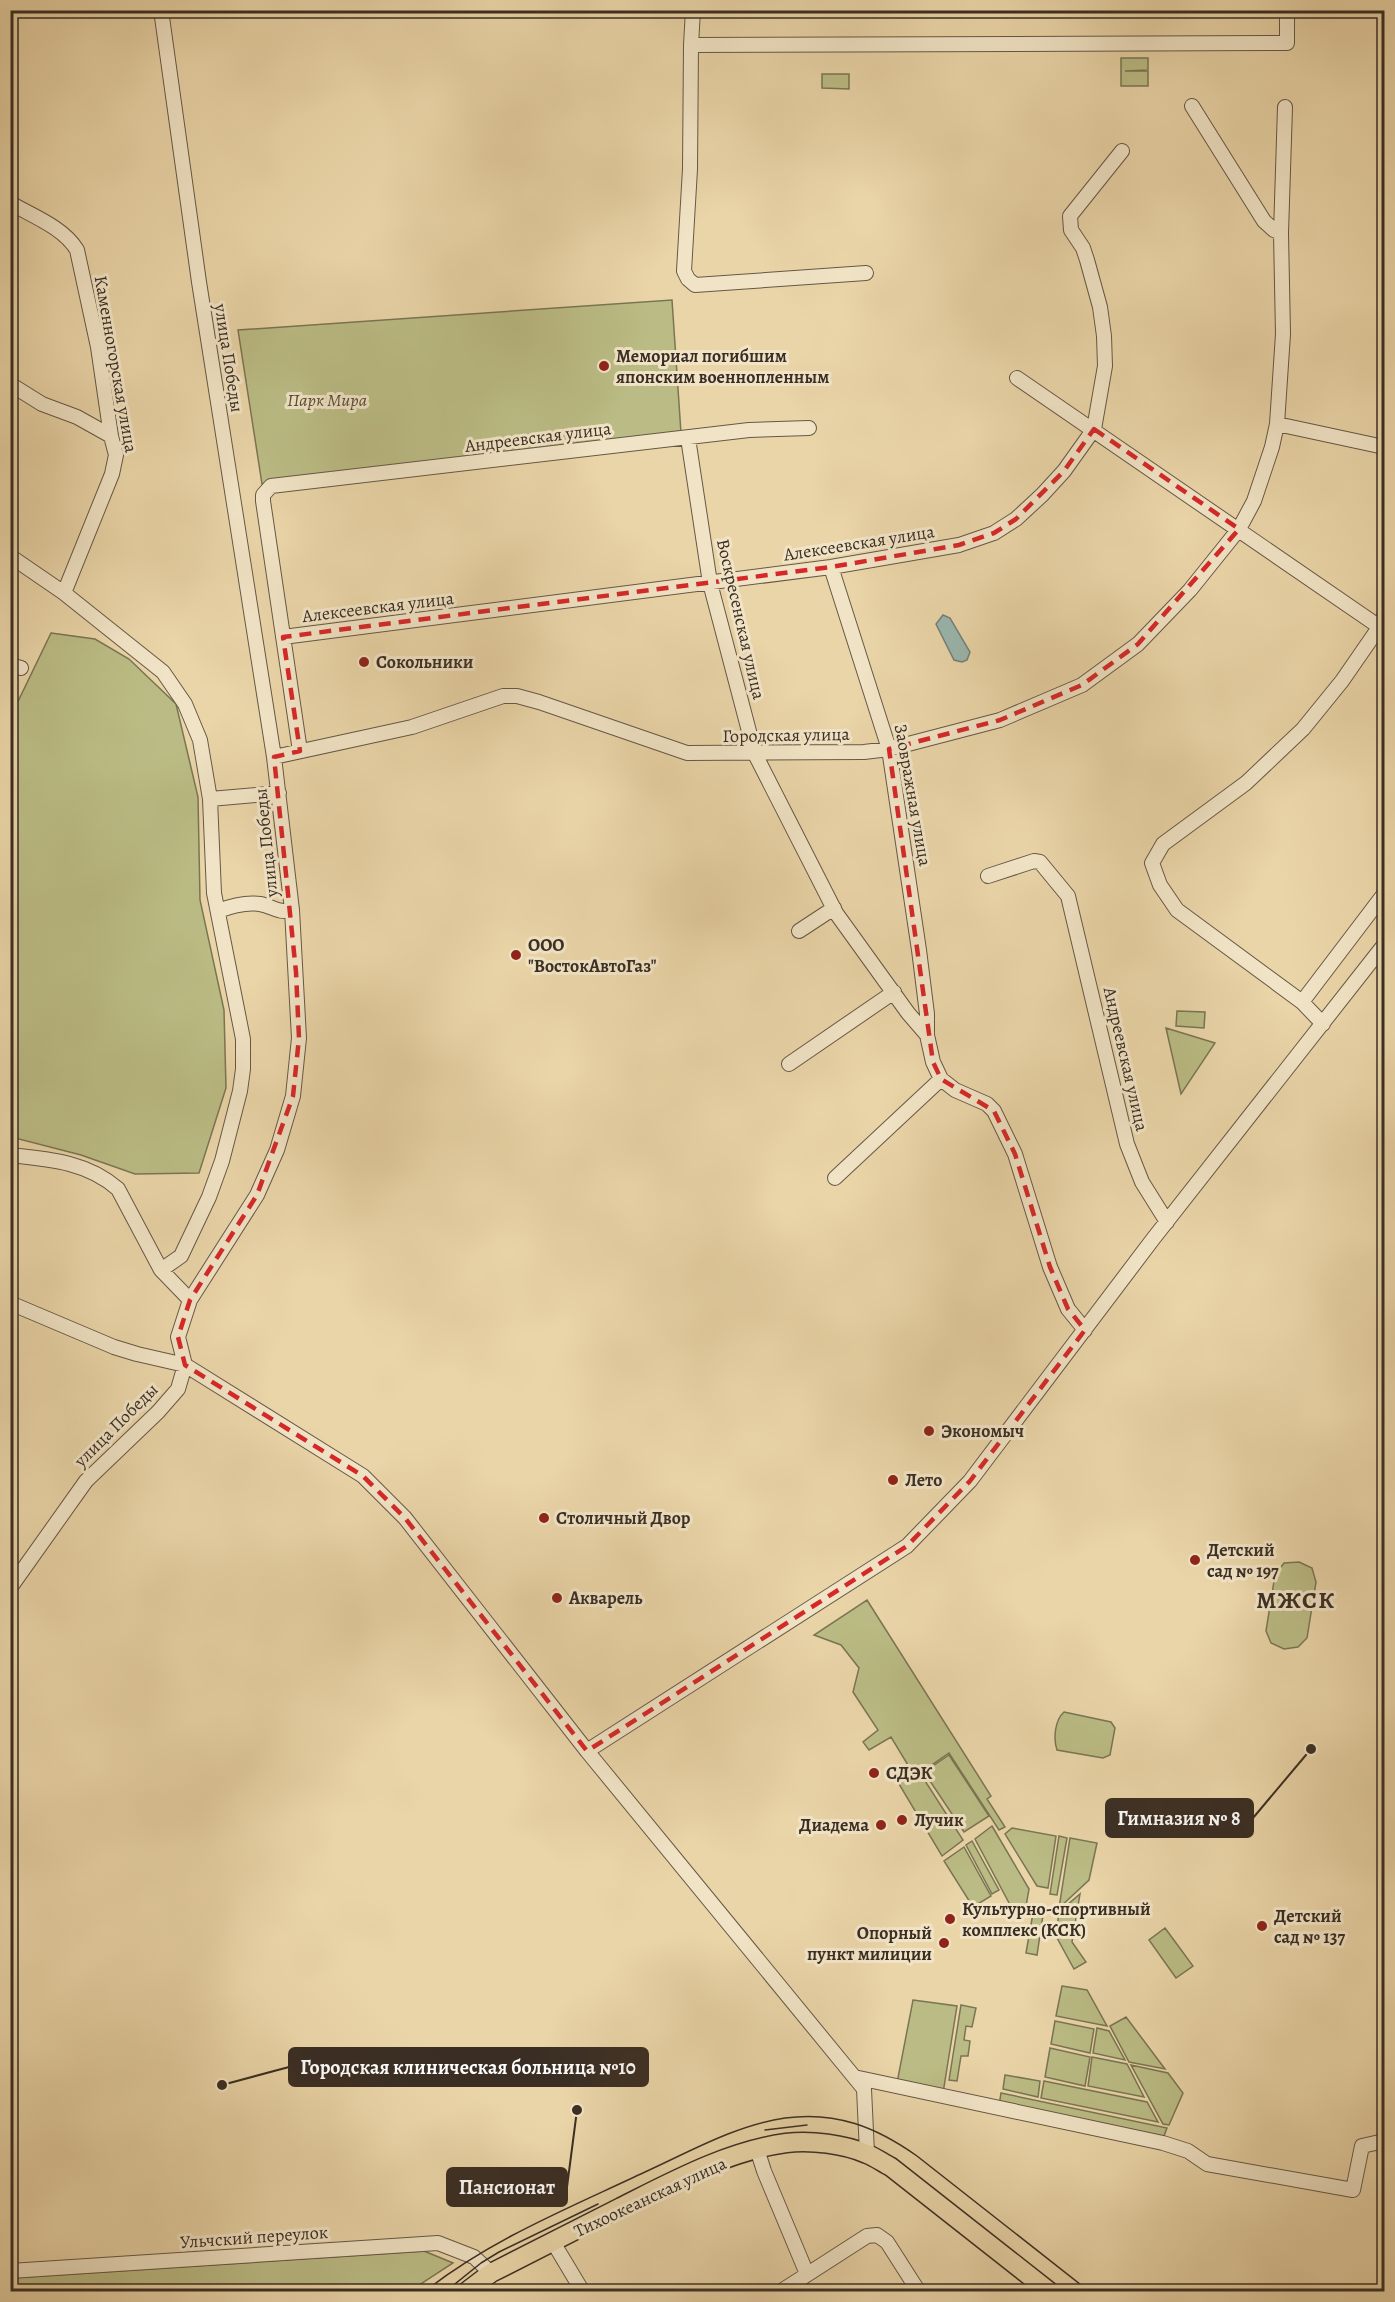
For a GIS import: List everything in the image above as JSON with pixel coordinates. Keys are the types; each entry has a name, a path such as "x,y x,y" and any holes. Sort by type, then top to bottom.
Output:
{"main road":[{"name":"Тихоокеанская улица","path":"466,2292 491,2273 665,2185 758,2149 787,2143 811,2143 832,2145 867,2154 891,2167 1050,2292"}],"street":[{"name":"улица Победы","path":"10,1588 86,1481 158,1412 178,1389 185,1365 178,1337 190,1300 257,1196 277,1150 293,1096 299,1038 292,910 279,793 199,282 161,10"},
{"path":"693,10 690,169 684,271 688,279 695,285 866,273"},
{"path":"691,45 1282,46 1287,10"},
{"path":"1192,106 1264,221 1281,233"},
{"name":"Городская улица","path":"274,757 412,727 503,696 517,696 687,753 864,752 889,748 1000,720 1082,685 1138,644 1190,590 1239,530 1254,501 1277,424 1283,334 1281,233 1285,107"},
{"name":"Алексеевская улица","path":"283,637 831,567 958,545 994,532 1016,519 1042,495 1064,471 1094,429 1105,366 1104,336 1100,307 1087,260 1071,230 1070,216 1122,151"},
{"name":"Каменногорская улица","path":"10,203 60,232 73,243 77,250 98,347 111,436 116,455 112,474 64,593"},
{"path":"1017,378 1239,530 1383,624 1342,681 1303,729 1246,783 1171,837 1159,848 1152,862 1160,885 1177,910 1302,1002 1323,1024"},
{"path":"10,384 42,404 77,417 111,436"},
{"path":"1277,424 1384,447"},
{"name":"Андреевская улица","path":"279,611 263,501 263,495 271,486 749,430 809,428"},
{"name":"Воскресенская улица","path":"688,438 710,583 755,754 832,904 908,1013 927,1035"},
{"path":"10,556 64,593 163,672 185,704 200,740 210,799 214,893 243,1039 243,1069 240,1091 222,1161 209,1197 181,1256 161,1270"},
{"name":"Заовражная улица","path":"831,567 889,748 919,950 927,1014 927,1035 933,1062 941,1079"},
{"path":"252,615 279,611 300,751"},
{"path":"210,799 279,793"},
{"name":"Андреевская улица","path":"988,876 1034,861 1040,862 1068,896 1127,1144 1142,1182 1167,1222"},
{"path":"1302,1002 1384,894"},
{"path":"218,911 239,905 256,904 281,912 292,910"},
{"path":"799,931 832,904"},
{"path":"587,1751 907,1546 970,1481 1167,1222 1384,945"},
{"path":"789,1064 894,992"},
{"path":"836,1178 941,1079 955,1090 987,1104 994,1111 1015,1154 1050,1267 1068,1309 1085,1330"},
{"path":"10,1155 53,1160 83,1168 107,1180 118,1189 161,1270 190,1300"},
{"path":"10,1303 114,1347 185,1365 363,1476 405,1518 587,1751 864,2089 867,2154"},
{"path":"854,2077 1163,2143 1188,2151 1206,2164 1353,2190 1362,2146 1384,2141"},
{"path":"758,2149 764,2171 807,2274"},
{"path":"780,2292 867,2236 877,2235 887,2242 919,2292"},
{"path":"553,2242 583,2292"},
{"name":"Ульчский переулок","path":"10,2271 438,2243 474,2257 491,2273"}],"highlighted area":[{"path":"1094,429 1239,529 1138,644 1082,685 1000,720 889,749 933,1062 941,1079 994,1111 1015,1154 1050,1267 1068,1309 1085,1330 970,1481 907,1546 587,1751 405,1518 363,1476 185,1365 178,1337 190,1300 257,1195 293,1096 299,1038 296,972 274,757 300,751 283,637 831,567 959,545 994,533 1016,519 1064,471"}],"green space":[{"path":"1121,58 1148,58 1148,70 1125,71 1148,71 1148,86 1121,86"},
{"path":"822,74 849,74 849,89 822,88"},
{"name":"Парк Мира","path":"672,300 681,433 262,484 238,330"},
{"path":"51,633 95,639 129,659 176,704 198,797 200,900 224,1010 226,1088 199,1173 135,1174 81,1155 11,1137 11,716"},
{"path":"1177,1011 1205,1012 1204,1028 1176,1026"},
{"path":"1166,1028 1215,1043 1181,1094"},
{"path":"1299,1562 1312,1568 1316,1582 1307,1638 1298,1647 1284,1649 1271,1643 1266,1631 1275,1575 1284,1563"},
{"path":"867,1600 991,1796 987,1799 1005,1827 999,1830 949,1753 920,1773 963,1840 942,1856 896,1779 911,1770 891,1737 869,1750 863,1742 878,1730 853,1692 859,1668 841,1645 814,1635"},
{"path":"1064,1712 1111,1722 1115,1728 1110,1755 1103,1758 1057,1750 1056,1730"},
{"path":"949,1755 989,1816 964,1832 924,1772"},
{"path":"992,1826 1029,1889 1025,1912 1009,1910 1009,1903 975,1839"},
{"path":"1012,1828 1056,1836 1048,1888 1037,1886 1005,1834"},
{"path":"1059,1836 1067,1838 1057,1895 1050,1894"},
{"path":"1070,1838 1097,1843 1089,1880 1059,1908"},
{"path":"972,1841 999,1890 992,1894 966,1845"},
{"path":"964,1847 991,1896 973,1907 944,1861"},
{"path":"1080,1894 1072,1942 1086,1962 1074,1969 1056,1936 1059,1912"},
{"path":"1033,1913 1043,1915 1037,1955 1026,1953"},
{"path":"1165,1928 1193,1966 1176,1978 1149,1940"},
{"path":"1062,1986 1087,1990 1107,2026 1056,2016"},
{"path":"913,2000 957,2006 943,2093 897,2083"},
{"path":"961,2005 976,2008 972,2027 966,2026 964,2040 970,2041 968,2056 961,2056 957,2081 949,2080"},
{"path":"1126,2017 1165,2069 1129,2062 1110,2026"},
{"path":"1055,2021 1094,2029 1090,2053 1051,2044"},
{"path":"1097,2028 1109,2031 1125,2060 1093,2053"},
{"path":"1050,2048 1090,2057 1085,2086 1045,2077"},
{"path":"1092,2057 1127,2064 1144,2097 1088,2086"},
{"path":"1131,2065 1168,2073 1183,2093 1169,2125 1163,2124"},
{"path":"1005,2075 1040,2081 1038,2097 1003,2089"},
{"path":"1044,2081 1147,2102 1158,2122 1041,2098"},
{"path":"1001,2093 1167,2128 1162,2141 999,2106"},
{"path":"424,2251 453,2263 410,2291 11,2291 11,2278"}],"water":[{"path":"943,615 950,618 970,652 967,660 962,662 954,660 936,624"}],"tram line":[{"path":"424,2292 503,2240 696,2148 749,2127 804,2116 838,2119 855,2124 871,2129 902,2146 1090,2292"},
{"path":"765,2130 807,2125"},
{"path":"445,2292 481,2263 499,2252 598,2204"}],"place":[{"name":"Мемориал погибшим японским военнопленным","path":"604,366"},
{"name":"Сокольники","path":"364,662"},
{"name":"ООО \"ВостокАвтоГаз\"","path":"516,955"},
{"name":"Экономыч","path":"929,1431"},
{"name":"Лето","path":"893,1480"},
{"name":"Столичный Двор","path":"544,1518"},
{"name":"Детский сад № 197","path":"1195,1560"},
{"name":"Акварель","path":"557,1598"},
{"name":"Гимназия № 8","path":"1311,1749"},
{"name":"СДЭК","path":"874,1773"},
{"name":"Лучик","path":"902,1820"},
{"name":"Диадема","path":"881,1825"},
{"name":"Культурно-спортивный комплекс (КСК)","path":"950,1919"},
{"name":"Детский сад № 137","path":"1262,1926"},
{"name":"Опорный пункт милиции","path":"944,1943"},
{"name":"Городская клиническая больница №10","path":"222,2085"},
{"name":"Пансионат","path":"577,2110"}],"district":[{"name":"МЖСК","path":"1296,1600"}]}
